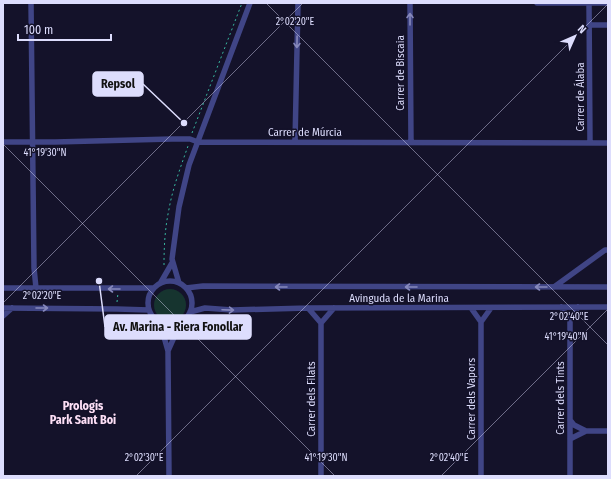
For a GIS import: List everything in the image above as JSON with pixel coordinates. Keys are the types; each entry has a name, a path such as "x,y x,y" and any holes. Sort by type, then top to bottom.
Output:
{"street":[{"path":"31,3 34,268 36,288"},
{"path":"161,282 170,280 179,283 186,288 191,295 192,300 190,312 181,322 170,325 160,323 152,316 149,310 147,305 148,299 153,288 161,282 172,263 179,207 189,165 250,3"},
{"path":"295,142 298,3"},
{"name":"Carrer de Biscaia","path":"410,3 411,142"},
{"path":"537,3 608,3"},
{"name":"Carrer de Álaba","path":"589,3 590,142"},
{"path":"589,25 608,25"},
{"name":"Carrer de Múrcia","path":"3,142 190,139 198,142 608,143"},
{"path":"554,287 605,250 608,250"},
{"path":"172,263 179,283"},
{"name":"Avinguda de la Marina","path":"186,288 203,286 608,286"},
{"path":"3,288 153,288"},
{"path":"560,307 570,321"},
{"name":"Carrer dels Tints","path":"570,476 570,321 578,307"},
{"name":"Avinguda de la Marina","path":"190,312 205,308 232,310 308,308 608,307"},
{"path":"3,308 149,310"},
{"path":"3,316 12,308"},
{"path":"308,308 321,323 334,308"},
{"path":"471,308 481,322 491,308"},
{"path":"168,350 181,322"},
{"name":"Carrer dels Vapors","path":"481,322 481,476"},
{"path":"160,323 168,350 169,476"},
{"name":"Carrer dels Filats","path":"321,323 321,476"},
{"path":"570,420 574,425 586,431 608,431"},
{"path":"570,439 586,431"}],"path":[{"path":"117,309 118,289"}],"green space":[{"path":"167,289 173,289 183,296 186,305 185,311 179,318 173,321 167,321 157,314 154,308 154,302 161,292"}],"place":[{"name":"Repsol","path":"184,123"},
{"name":"Av. Marina - Riera Fonollar","path":"99,281"}],"district":[{"name":"Prologis Park Sant Boi","path":"83,413"}]}
